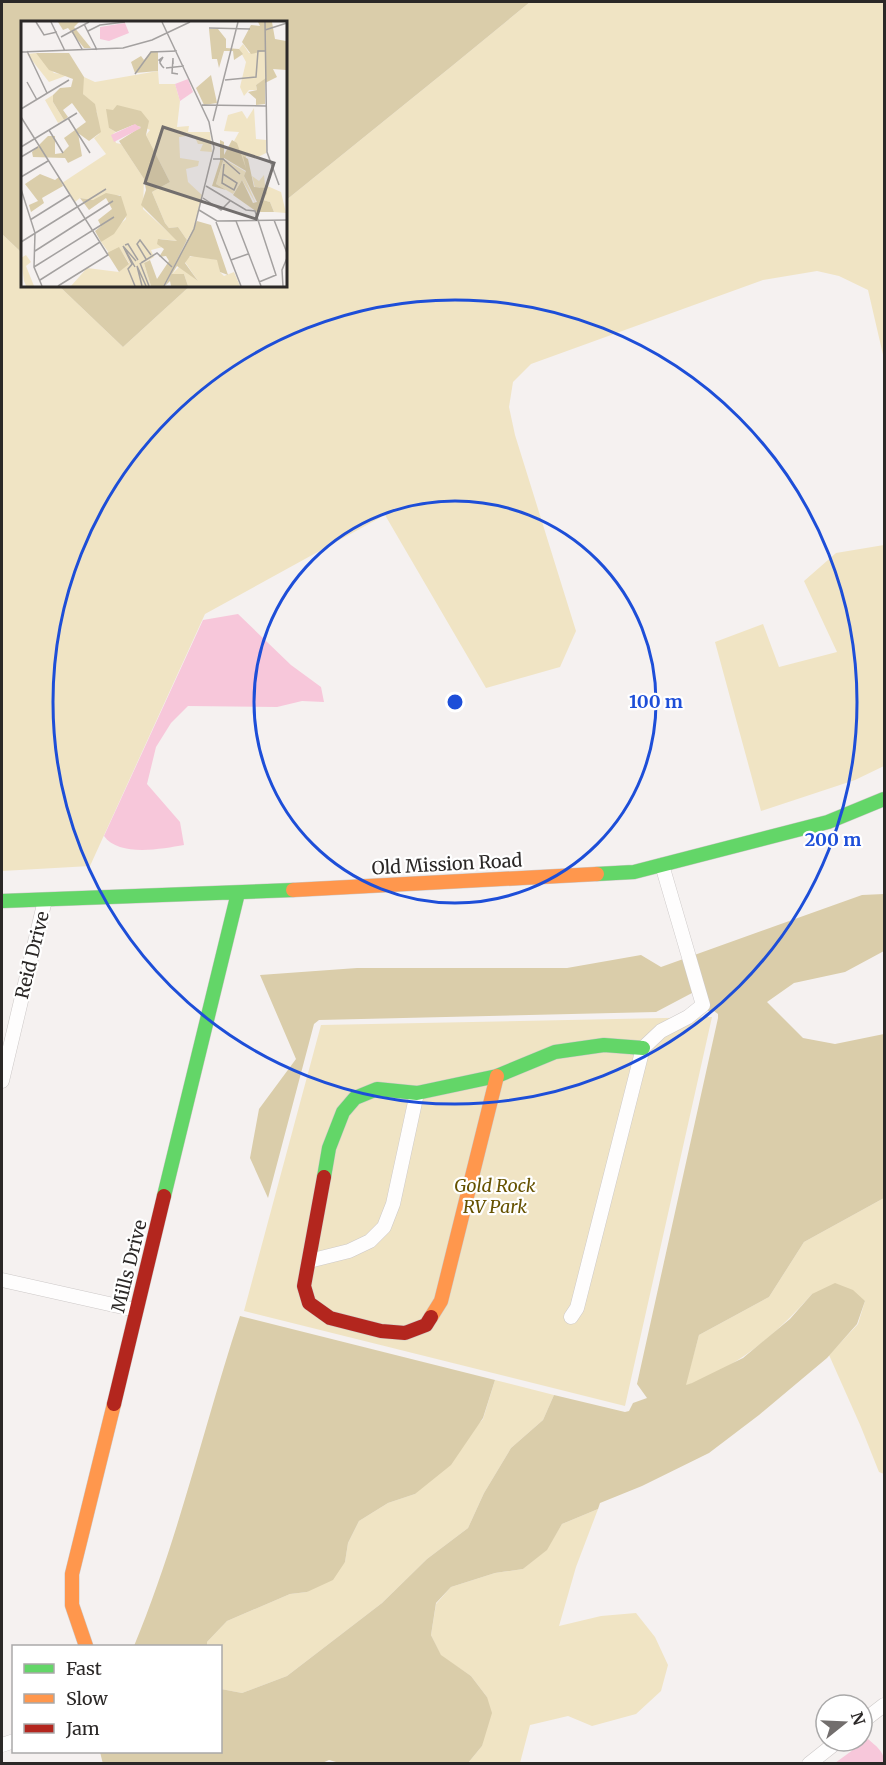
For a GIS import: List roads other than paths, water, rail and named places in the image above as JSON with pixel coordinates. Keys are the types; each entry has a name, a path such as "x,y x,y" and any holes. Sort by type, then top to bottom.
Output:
{"street":[{"name":"Old Mission Road","path":"2,902 238,893 634,872 828,822 885,799"},
{"path":"571,1317 577,1308 643,1048 661,1031 688,1017 703,1005 662,864"},
{"name":"Mills Drive","path":"85,1645 72,1605 72,1574 238,893"},
{"name":"Reid Drive","path":"2,1081 45,900"},
{"path":"496,1076 441,1301 426,1325 405,1333 381,1331 330,1318 309,1303 304,1286 329,1148 343,1112 355,1098 377,1089 417,1093 496,1076 555,1052 604,1045 643,1048"},
{"path":"309,1261 349,1251 370,1241 384,1227 393,1204 417,1093"},
{"path":"2,1280 136,1310"},
{"path":"808,1764 822,1753"}],"park label":[{"name":"Gold Rock RV Park","path":"495,1195"}]}
